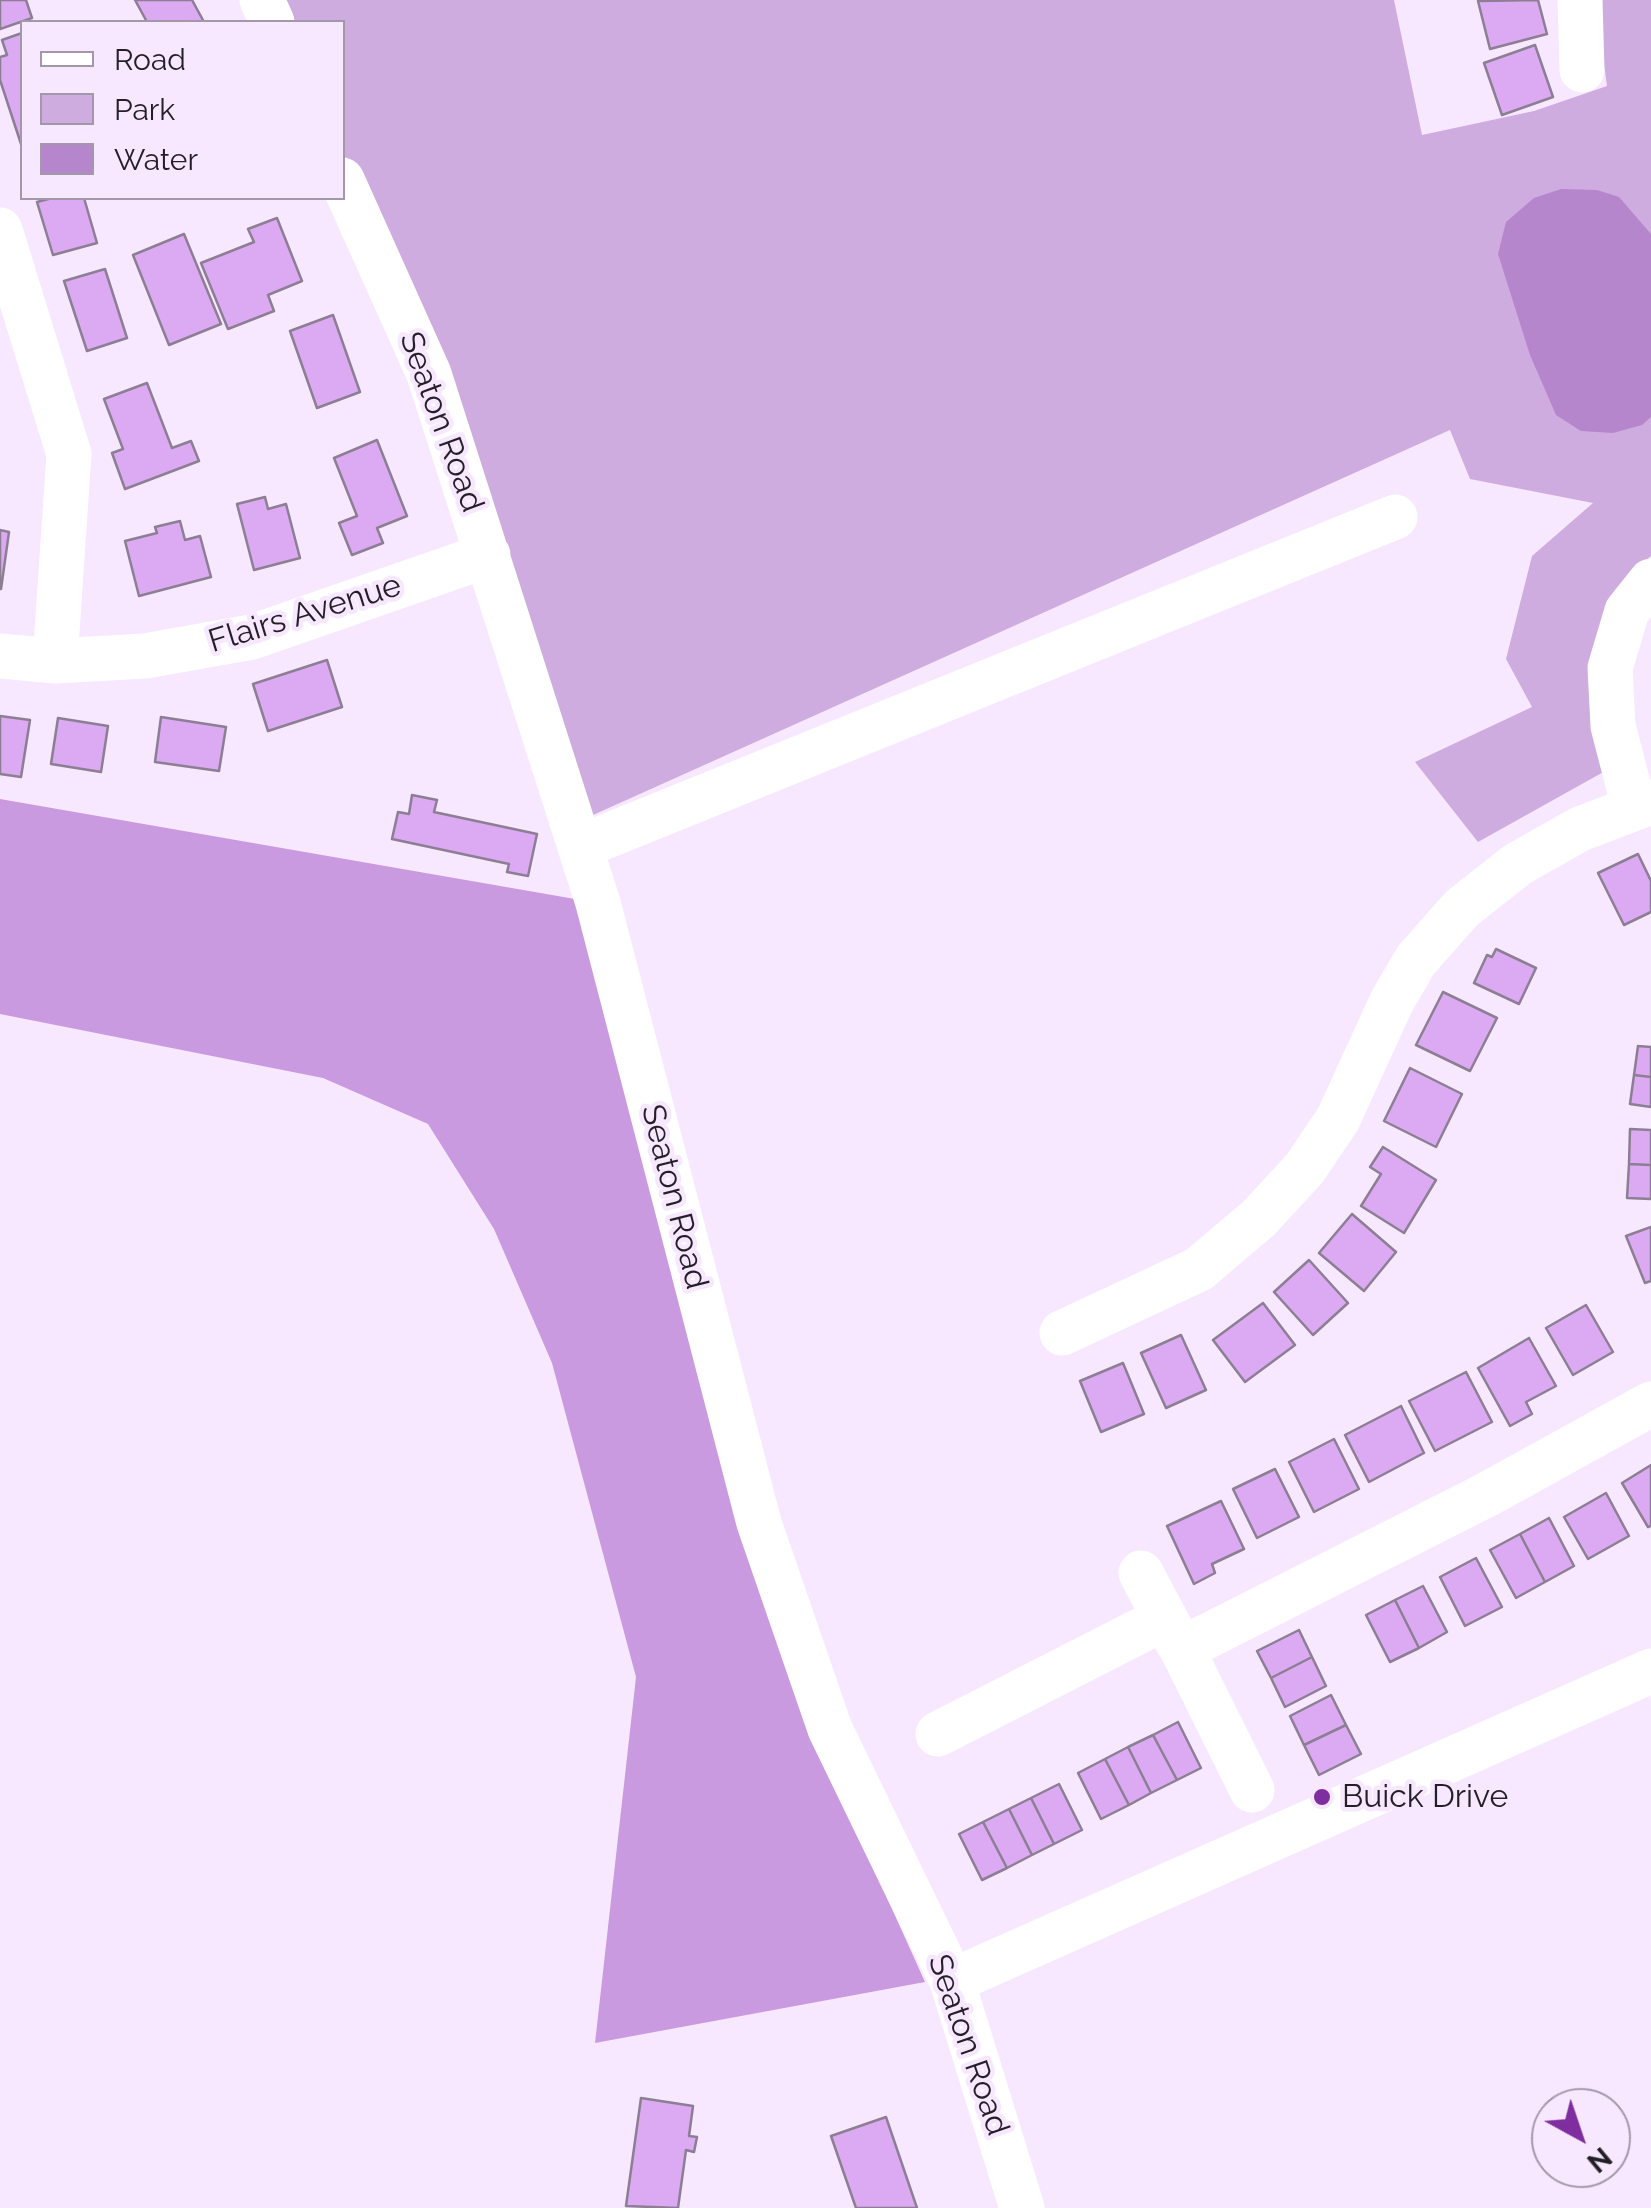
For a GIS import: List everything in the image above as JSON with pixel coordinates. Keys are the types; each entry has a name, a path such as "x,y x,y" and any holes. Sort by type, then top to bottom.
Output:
{"street":[{"path":"1580,0 1582,70"},
{"name":"Seaton Road","path":"345,187 429,374 580,847 759,1523 830,1729 952,1982 1022,2208"},
{"path":"0,230 69,454 55,661"},
{"path":"580,847 1395,516"},
{"name":"Flairs Avenue","path":"0,656 55,661 146,656 252,637 488,556"},
{"path":"1062,1332 1198,1269 1259,1218 1305,1168 1338,1119 1392,1001 1416,960 1462,908 1518,864 1580,829 1642,804 1613,726 1610,668 1627,611 1651,581"},
{"path":"938,1734 1488,1494 1651,1404"},
{"path":"1140,1573 1252,1790"},
{"path":"952,1982 1651,1672"}],"green space":[{"path":"282,0 1394,0 1422,135 1534,111 1607,86 1595,0 1651,0 1651,556 1639,566 1607,770 1478,842 1415,762 1532,707 1506,659 1532,556 1593,503 1470,479 1450,430 573,824 429,374 345,159 345,20 290,20"}],"shaded area":[{"path":"0,799 598,903 824,1758 925,1982 595,2043 636,1677 552,1363 494,1229 428,1124 323,1078 0,1014"}],"water":[{"path":"1561,189 1597,190 1619,197 1651,234 1651,417 1642,425 1613,433 1581,431 1556,415 1530,355 1498,254 1506,222 1534,198"}],"building":[{"path":"0,0 26,0 32,18 0,29"},
{"path":"135,0 192,0 203,20 146,20"},
{"path":"1538,0 1547,34 1490,49 1478,1"},
{"path":"20,34 20,141 0,80 0,57 7,55 2,40"},
{"path":"1535,45 1553,97 1502,115 1484,63"},
{"path":"85,200 97,243 53,255 37,202"},
{"path":"277,218 302,281 268,295 274,311 228,329 201,263 254,242 248,229"},
{"path":"184,234 221,324 169,345 133,255"},
{"path":"105,269 127,338 87,351 64,281"},
{"path":"333,315 360,392 317,408 290,331"},
{"path":"147,383 172,448 191,441 199,461 125,489 112,453 123,449 104,399"},
{"path":"377,440 407,516 377,528 383,543 352,555 339,523 357,516 334,458"},
{"path":"265,497 268,509 286,504 300,558 254,570 237,504"},
{"path":"180,521 185,540 200,536 211,577 139,596 125,541 157,533 155,527"},
{"path":"0,530 9,532 1,589 0,589"},
{"path":"327,660 342,707 268,731 253,684"},
{"path":"0,716 30,720 21,777 0,774"},
{"path":"161,717 226,727 219,771 155,762"},
{"path":"58,718 108,726 101,772 51,764"},
{"path":"412,795 437,800 434,812 537,834 528,876 507,872 509,864 392,839 398,812 409,814"},
{"path":"1638,854 1651,881 1651,912 1624,925 1598,873"},
{"path":"1496,949 1536,968 1519,1004 1474,983 1487,955 1492,957"},
{"path":"1443,992 1497,1018 1470,1071 1416,1045"},
{"path":"1638,1046 1651,1047 1651,1077 1634,1075"},
{"path":"1410,1068 1462,1094 1436,1147 1384,1121"},
{"path":"1634,1075 1651,1077 1651,1107 1630,1104"},
{"path":"1630,1129 1651,1130 1651,1165 1629,1164"},
{"path":"1383,1147 1436,1180 1404,1233 1361,1206 1381,1174 1370,1167"},
{"path":"1629,1164 1651,1165 1651,1199 1627,1198"},
{"path":"1352,1214 1396,1252 1364,1291 1319,1253"},
{"path":"1651,1227 1651,1281 1645,1283 1626,1236"},
{"path":"1309,1260 1348,1303 1313,1335 1274,1292"},
{"path":"1263,1303 1295,1345 1245,1382 1213,1340"},
{"path":"1586,1305 1613,1352 1573,1375 1546,1328"},
{"path":"1181,1335 1206,1390 1166,1408 1141,1353"},
{"path":"1529,1338 1556,1386 1526,1402 1532,1414 1510,1426 1478,1368"},
{"path":"1123,1363 1144,1414 1101,1432 1080,1381"},
{"path":"1466,1372 1492,1422 1435,1451 1409,1401"},
{"path":"1401,1406 1424,1453 1369,1482 1345,1435"},
{"path":"1334,1439 1359,1489 1314,1512 1289,1462"},
{"path":"1651,1465 1651,1526 1648,1527 1622,1483"},
{"path":"1275,1469 1299,1517 1257,1538 1233,1489"},
{"path":"1606,1493 1629,1536 1588,1559 1564,1517"},
{"path":"1221,1501 1244,1549 1212,1564 1215,1573 1194,1584 1167,1526"},
{"path":"1549,1518 1574,1566 1545,1582 1520,1534"},
{"path":"1520,1534 1545,1582 1516,1598 1490,1550"},
{"path":"1476,1558 1502,1607 1465,1626 1440,1577"},
{"path":"1423,1586 1447,1632 1419,1648 1395,1600"},
{"path":"1395,1600 1419,1648 1390,1662 1366,1615"},
{"path":"1299,1630 1312,1657 1271,1678 1257,1651"},
{"path":"1312,1657 1326,1686 1285,1707 1271,1678"},
{"path":"1331,1695 1346,1725 1304,1745 1290,1716"},
{"path":"1178,1722 1201,1768 1177,1780 1153,1735"},
{"path":"1346,1725 1361,1754 1319,1775 1304,1745"},
{"path":"1153,1735 1177,1780 1151,1793 1128,1747"},
{"path":"1128,1747 1151,1793 1129,1805 1105,1759"},
{"path":"1105,1759 1129,1805 1101,1819 1078,1773"},
{"path":"1059,1784 1082,1830 1054,1844 1031,1798"},
{"path":"1031,1798 1054,1844 1032,1855 1009,1809"},
{"path":"1009,1809 1032,1855 1007,1868 983,1822"},
{"path":"983,1822 1007,1868 982,1880 959,1834"},
{"path":"641,2098 693,2106 689,2136 697,2137 694,2152 686,2150 678,2208 626,2206"},
{"path":"886,2117 917,2208 856,2208 831,2136"}],"place":[{"name":"Buick Drive","path":"1322,1797"}]}
